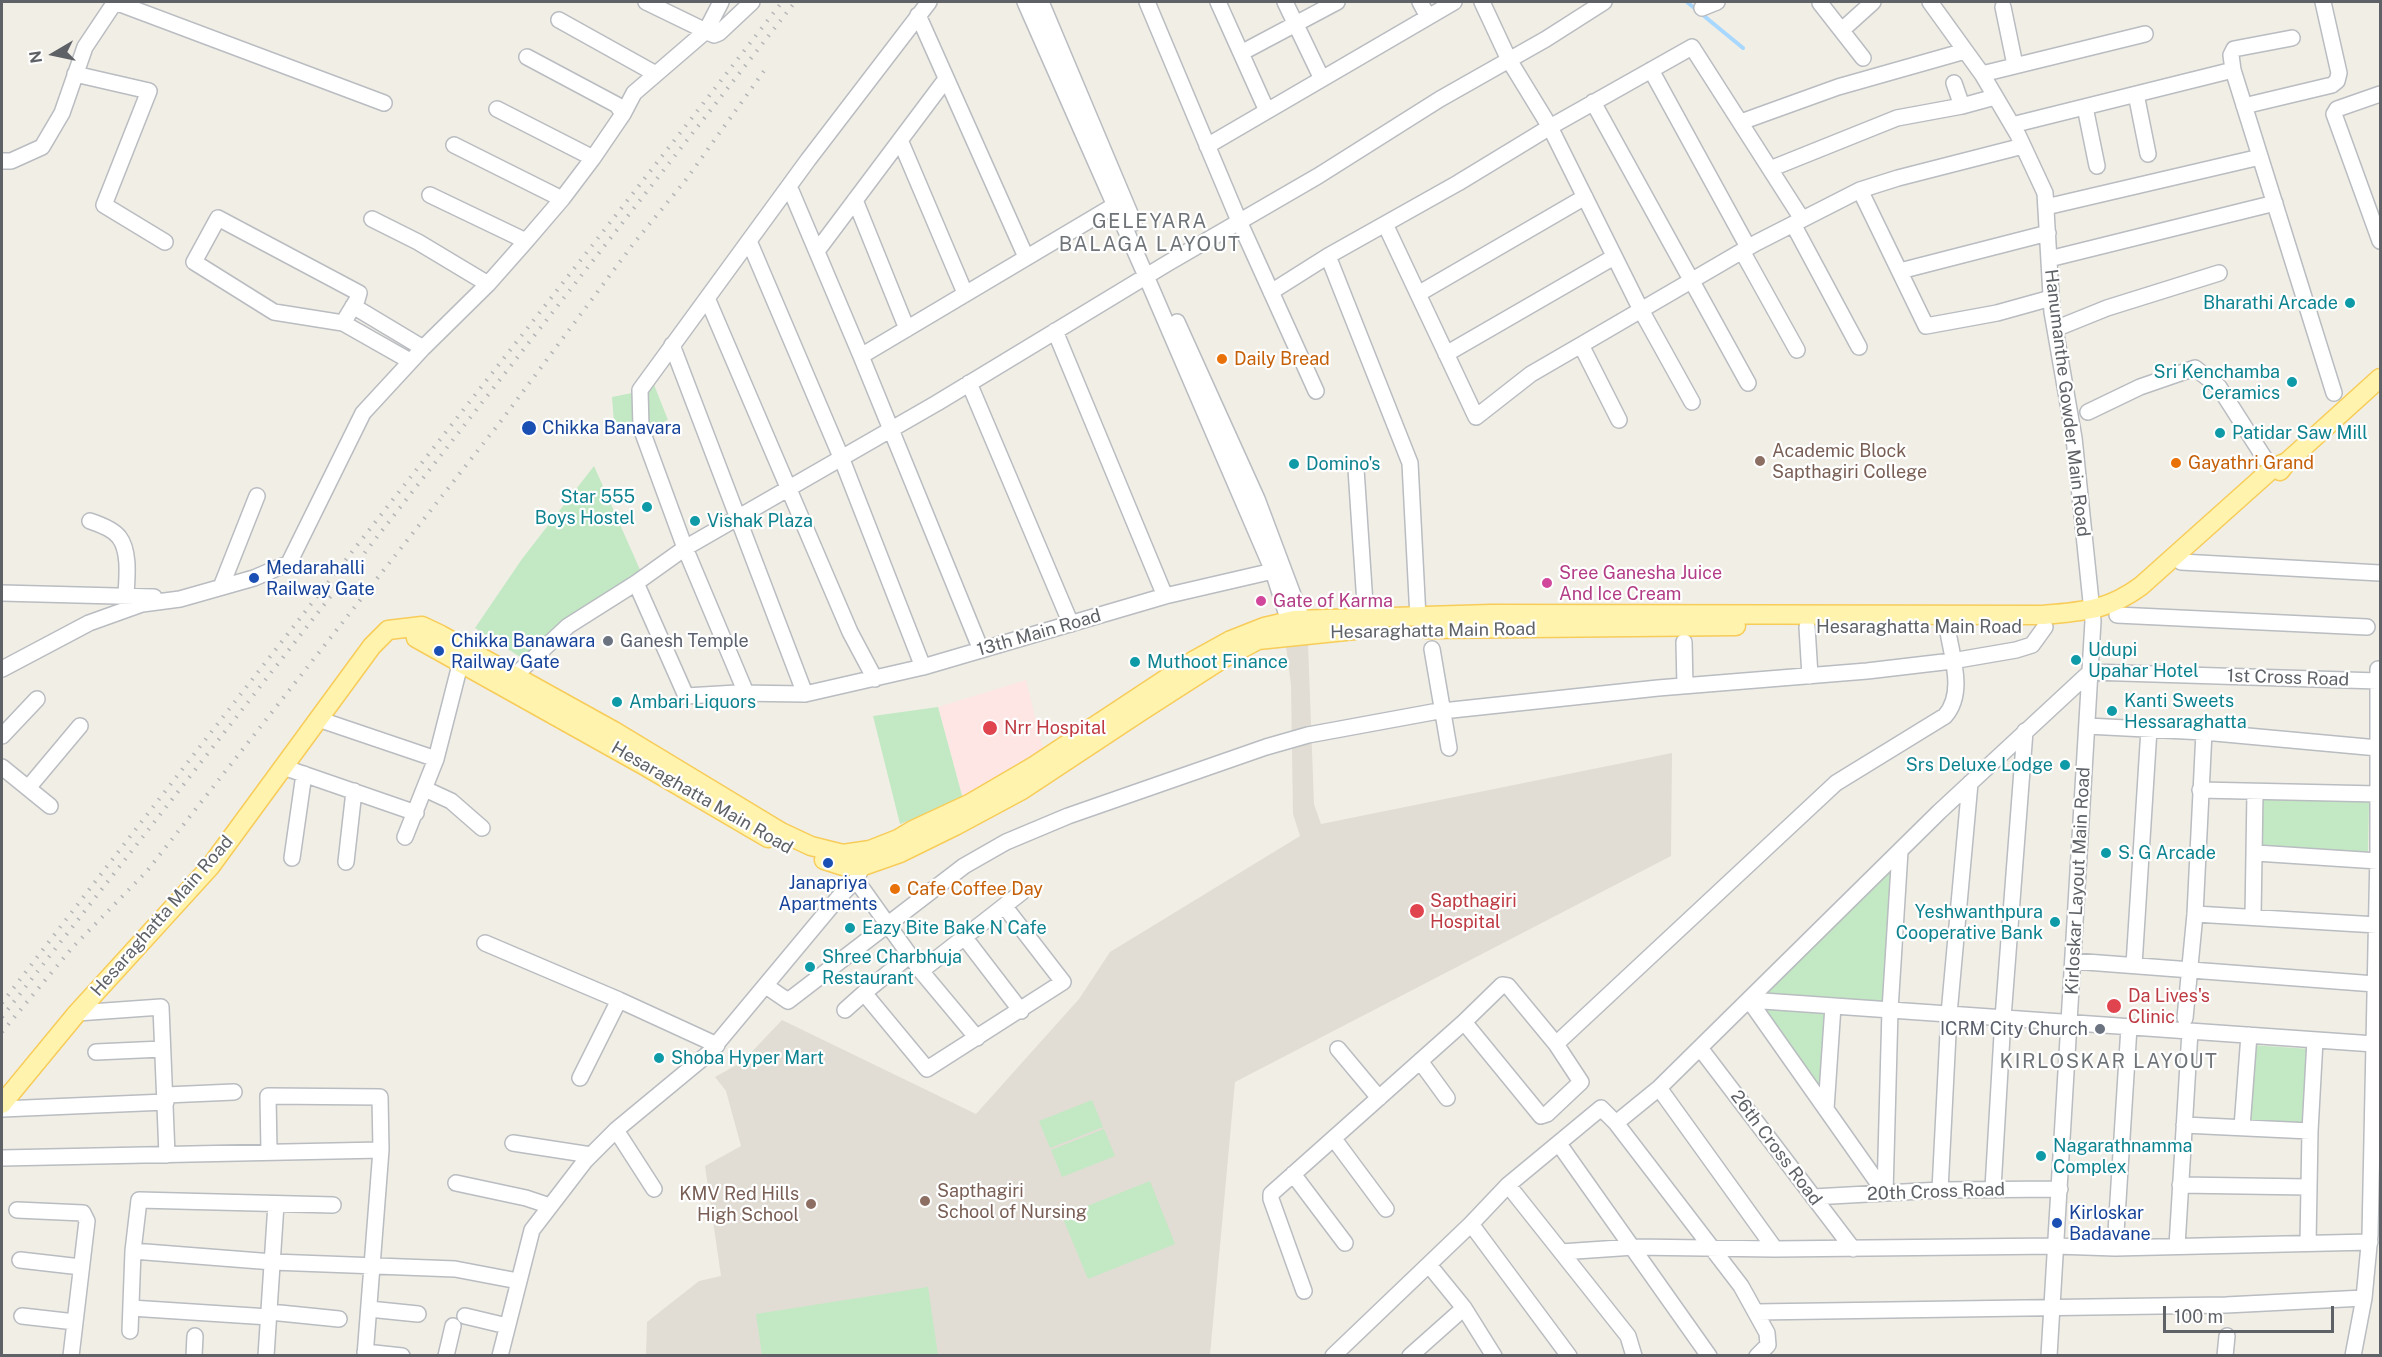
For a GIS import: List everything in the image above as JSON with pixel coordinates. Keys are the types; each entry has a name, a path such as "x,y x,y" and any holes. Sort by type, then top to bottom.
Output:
{"main road":[{"path":"2044,621 2117,615 2136,603 2380,378"},
{"path":"2092,616 2127,597 2141,586 2273,468 2287,462"},
{"name":"Hesaraghatta Main Road","path":"1298,628 1366,618 1491,614 2044,621"},
{"name":"Hesaraghatta Main Road","path":"2,1104 77,1013 210,867 372,646 388,630 422,626 462,655 509,681 614,730 781,832 843,860 863,865 913,830 969,804 1034,766 1193,661 1231,640 1264,627 1947,626 2044,621"}],"street":[{"path":"2,161 11,161 42,147 62,113 85,47 115,2 384,104"},
{"path":"646,2 714,35 752,2"},
{"path":"2,669 89,623 142,604 180,599 254,578 289,563 363,413 410,361 488,284 526,241 593,158 624,114 634,93 706,31 721,2"},
{"path":"746,693 685,548 641,428 640,390 789,186 929,2"},
{"path":"1025,2 1115,205 1257,499 1298,628"},
{"path":"1041,2 1150,274 1298,628"},
{"path":"1147,2 1239,221 1316,391"},
{"path":"1218,2 1267,111"},
{"path":"1284,2 1322,79"},
{"path":"1241,53 1337,2"},
{"path":"1420,2 1428,17"},
{"path":"1208,146 1454,2"},
{"path":"1482,2 1509,60 1550,127 1641,310 1692,402"},
{"path":"509,681 568,626 636,583 685,548 891,430 1604,2"},
{"path":"1702,8 1717,2"},
{"path":"1842,30 1873,2"},
{"name":"Hanumanthe Gowder Main Road","path":"1930,2 1982,74 2012,125 2045,193 2051,298 2074,438 2092,616"},
{"path":"2244,106 2332,85 2337,81 2339,73 2323,2"},
{"path":"1820,3 1863,58"},
{"path":"2003,8 2015,65"},
{"path":"918,15 1026,257"},
{"path":"559,20 656,74"},
{"path":"1982,74 2145,34"},
{"path":"2292,38 2234,49 2230,55 2334,393"},
{"path":"1271,292 1328,256 1692,47 1770,169 1859,347"},
{"path":"1741,122 1838,87 1965,51"},
{"path":"527,57 617,105 624,114"},
{"path":"1651,70 1797,350"},
{"path":"2012,125 2233,70"},
{"path":"75,74 149,91 104,205 165,242"},
{"path":"817,251 946,79"},
{"path":"1954,83 1962,106"},
{"path":"2136,94 2148,154"},
{"path":"2380,94 2337,109 2334,114 2376,214 2380,241"},
{"path":"1770,169 1897,118 1962,106 1995,97"},
{"path":"1593,102 1748,383"},
{"path":"2085,107 2097,166"},
{"path":"497,109 593,158"},
{"path":"900,140 965,293"},
{"path":"454,144 562,199"},
{"path":"1385,224 1476,417 1531,374 1745,249 1860,190 2023,146"},
{"path":"2046,207 2260,157"},
{"path":"789,186 981,650"},
{"path":"1860,190 1926,326 1997,313 2051,298"},
{"path":"430,195 526,241"},
{"path":"1418,294 1585,197"},
{"path":"855,200 907,328"},
{"path":"2049,259 2275,203"},
{"path":"861,356 1115,205"},
{"path":"343,323 359,293 218,218 194,262 274,312 343,323 410,361"},
{"path":"372,219 418,242 488,284"},
{"path":"1900,271 2048,233"},
{"path":"749,241 841,458 923,667"},
{"path":"1328,256 1410,463 1418,618"},
{"path":"1446,354 1614,256"},
{"path":"2055,329 2107,308 2219,273"},
{"path":"707,298 850,633 875,679"},
{"path":"353,306 423,348"},
{"path":"1055,331 1165,596"},
{"path":"672,345 805,694"},
{"path":"1581,345 1619,420"},
{"path":"2088,412 2140,387 2195,368 2219,387 2265,459"},
{"path":"969,383 1071,624"},
{"path":"1356,469 1366,618"},
{"path":"221,587 257,496"},
{"path":"90,521 102,525 119,537 127,570 126,594"},
{"path":"2181,562 2380,573"},
{"name":"13th Main Road","path":"636,583 686,696 746,693 805,694 923,667 1165,596 1273,571"},
{"path":"2,593 126,594 180,599"},
{"path":"2117,615 2367,627"},
{"name":"Kirloskar Layout Main Road","path":"2049,1356 2092,616"},
{"path":"766,986 788,1001 964,867 1006,842 1068,816 1266,747 1308,735 1442,711 1952,661 2032,645 2044,621"},
{"path":"1556,1044 1836,783 1945,716 1953,707 1957,692 1947,626"},
{"path":"1807,627 1809,676"},
{"path":"1684,642 1685,686"},
{"path":"1432,649 1449,748"},
{"path":"405,837 436,759 462,655"},
{"path":"1616,1124 1659,1088 1970,783 2090,672"},
{"name":"1st Cross Road","path":"2090,672 2378,675 2378,748"},
{"path":"2,736 37,699"},
{"path":"318,719 436,759"},
{"path":"28,788 80,726"},
{"path":"2087,726 2204,732 2378,748 2378,861 2370,1242 2364,1298 2354,1356"},
{"path":"2134,965 2149,729"},
{"path":"1993,1188 2003,1018 2025,731"},
{"path":"2176,1246 2204,732"},
{"path":"2,767 50,806"},
{"path":"283,767 416,813"},
{"path":"292,858 304,774"},
{"path":"1940,1190 1949,1014 1970,783"},
{"path":"425,789 452,801 482,828"},
{"path":"2200,790 2378,794"},
{"path":"346,862 354,792"},
{"path":"2253,917 2256,853 2255,792"},
{"path":"1885,1193 1890,1010 1900,851"},
{"path":"2256,853 2378,861"},
{"path":"839,897 843,860"},
{"path":"500,1356 532,1230 591,1155 616,1130 717,1045 863,865"},
{"path":"863,865 888,925 921,971 977,1038"},
{"path":"921,971 1022,892"},
{"path":"864,993 927,1069 1063,982 1005,907"},
{"path":"2195,914 2376,925"},
{"path":"965,938 1021,1011"},
{"path":"485,943 717,1045"},
{"path":"845,1010 910,955"},
{"path":"2073,961 2375,984"},
{"path":"1304,1291 1271,1196 1273,1191 1334,1139 1502,986 1506,985 1556,1044 1581,1082 1547,1114 1541,1116 1464,1022"},
{"path":"580,1078 619,1000"},
{"path":"1749,1000 2129,1027 2187,1024 2249,1035 2374,1044"},
{"path":"1749,1000 1885,1193"},
{"path":"1826,1109 1833,1006"},
{"path":"77,1013 161,1007 167,1155"},
{"path":"2115,1248 2129,1027"},
{"path":"2242,1127 2249,1035"},
{"path":"2308,1243 2308,1187 2315,1040"},
{"name":"26th Cross Road","path":"1700,1048 1853,1249"},
{"path":"96,1052 162,1049"},
{"path":"1338,1049 1378,1098"},
{"path":"1420,1061 1447,1098"},
{"path":"1659,1088 1775,1249"},
{"path":"2,1109 166,1099 234,1092"},
{"path":"269,1151 268,1096 380,1097 381,1150 365,1354 402,1356"},
{"path":"1333,1356 1472,1224 1508,1185 1601,1108 1616,1124 1741,1286 1767,1333 1768,1345 1756,1355"},
{"path":"2184,1125 2310,1131"},
{"path":"616,1130 654,1189"},
{"path":"1334,1139 1386,1209"},
{"path":"513,1143 591,1155"},
{"path":"1559,1144 1709,1356"},
{"path":"2,1158 381,1150"},
{"path":"1293,1174 1345,1243"},
{"path":"456,1184 526,1198 550,1206"},
{"path":"1508,1185 1628,1336 1634,1356"},
{"path":"2180,1185 2308,1187"},
{"name":"20th Cross Road","path":"1813,1197 1993,1188 2060,1189"},
{"path":"130,1331 133,1251 139,1200 333,1205"},
{"path":"266,1356 276,1204"},
{"path":"17,1210 83,1213 87,1221 71,1356"},
{"path":"1472,1224 1569,1356"},
{"path":"1561,1252 1634,1247 1853,1249 2056,1246 2115,1248 2370,1242"},
{"path":"133,1251 273,1262 455,1269 518,1281"},
{"path":"20,1260 81,1267"},
{"path":"1429,1265 1464,1308 1494,1356"},
{"path":"1756,1311 2226,1305 2364,1298"},
{"path":"131,1308 339,1319"},
{"path":"1410,1356 1464,1308"},
{"path":"369,1309 418,1314"},
{"path":"22,1316 75,1322"},
{"path":"465,1316 507,1326"},
{"path":"446,1356 453,1326"},
{"path":"194,1356 195,1336"},
{"path":"2225,1356 2227,1336"}],"shaded area":[{"path":"1308,644 1314,804 1321,824 1672,753 1671,856 1235,1082 1210,1355 646,1356 647,1322 699,1281 721,1276 705,1166 741,1146 726,1091 715,1077 742,1062 782,1020 976,1114 1079,999 1110,952 1300,836 1293,814 1291,685 1286,646"},
{"name":"Nrr Hospital","path":"1026,680 1043,748 963,799 938,707"}],"green space":[{"path":"651,377 668,420 650,428 642,427 642,391"},
{"path":"637,392 638,423 614,422 612,397"},
{"path":"594,466 641,572 528,662 475,628 522,559"},
{"path":"938,707 963,799 900,824 873,716"},
{"path":"2263,799 2369,802 2368,852 2261,849"},
{"path":"1895,866 1884,1006 1761,995"},
{"path":"1760,1008 1826,1012 1823,1097"},
{"path":"2251,1045 2310,1049 2305,1128 2246,1124"},
{"path":"1092,1100 1103,1127 1050,1148 1039,1121"},
{"path":"1104,1129 1115,1156 1062,1177 1051,1150"},
{"path":"1150,1181 1175,1244 1088,1279 1062,1216"},
{"path":"928,1287 938,1355 762,1355 756,1314"}],"waterway":[{"path":"1687,2 1743,48"}],"railway":[{"path":"2,1003 782,2"},
{"path":"2,1017 795,2"},
{"path":"2,1032 72,948 147,871 501,421 634,243 685,181 764,71"}],"place":[{"name":"Bharathi Arcade","path":"2350,303"},
{"name":"Daily Bread","path":"1222,359"},
{"name":"Sri Kenchamba Ceramics","path":"2292,382"},
{"name":"Chikka Banavara","path":"529,428"},
{"name":"Patidar Saw Mill","path":"2220,433"},
{"name":"Academic Block Sapthagiri College","path":"1760,461"},
{"name":"Gayathri Grand","path":"2176,463"},
{"name":"Domino's","path":"1294,464"},
{"name":"Star 555 Boys Hostel","path":"647,507"},
{"name":"Vishak Plaza","path":"695,521"},
{"name":"Medarahalli Railway Gate","path":"254,578"},
{"name":"Sree Ganesha Juice And Ice Cream","path":"1547,583"},
{"name":"Gate of Karma","path":"1261,601"},
{"name":"Ganesh Temple","path":"608,641"},
{"name":"Chikka Banawara Railway Gate","path":"439,651"},
{"name":"Udupi Upahar Hotel","path":"2076,660"},
{"name":"Muthoot Finance","path":"1135,662"},
{"name":"Ambari Liquors","path":"617,702"},
{"name":"Kanti Sweets Hessaraghatta","path":"2112,711"},
{"name":"Nrr Hospital","path":"990,728"},
{"name":"Srs Deluxe Lodge","path":"2065,765"},
{"name":"S. G Arcade","path":"2106,853"},
{"name":"Janapriya Apartments","path":"828,863"},
{"name":"Cafe Coffee Day","path":"895,889"},
{"name":"Sapthagiri Hospital","path":"1417,911"},
{"name":"Yeshwanthpura Cooperative Bank","path":"2055,922"},
{"name":"Eazy Bite Bake N Cafe","path":"850,928"},
{"name":"Shree Charbhuja Restaurant","path":"810,967"},
{"name":"Da Lives's Clinic","path":"2114,1006"},
{"name":"ICRM City Church","path":"2100,1029"},
{"name":"Shoba Hyper Mart","path":"659,1058"},
{"name":"Nagarathnamma Complex","path":"2041,1156"},
{"name":"Sapthagiri School of Nursing","path":"925,1201"},
{"name":"KMV Red Hills High School","path":"811,1204"},
{"name":"Kirloskar Badavane","path":"2057,1223"}],"district":[{"name":"GELEYARA BALAGA LAYOUT","path":"1150,234"},
{"name":"KIRLOSKAR LAYOUT","path":"2109,1062"}]}
